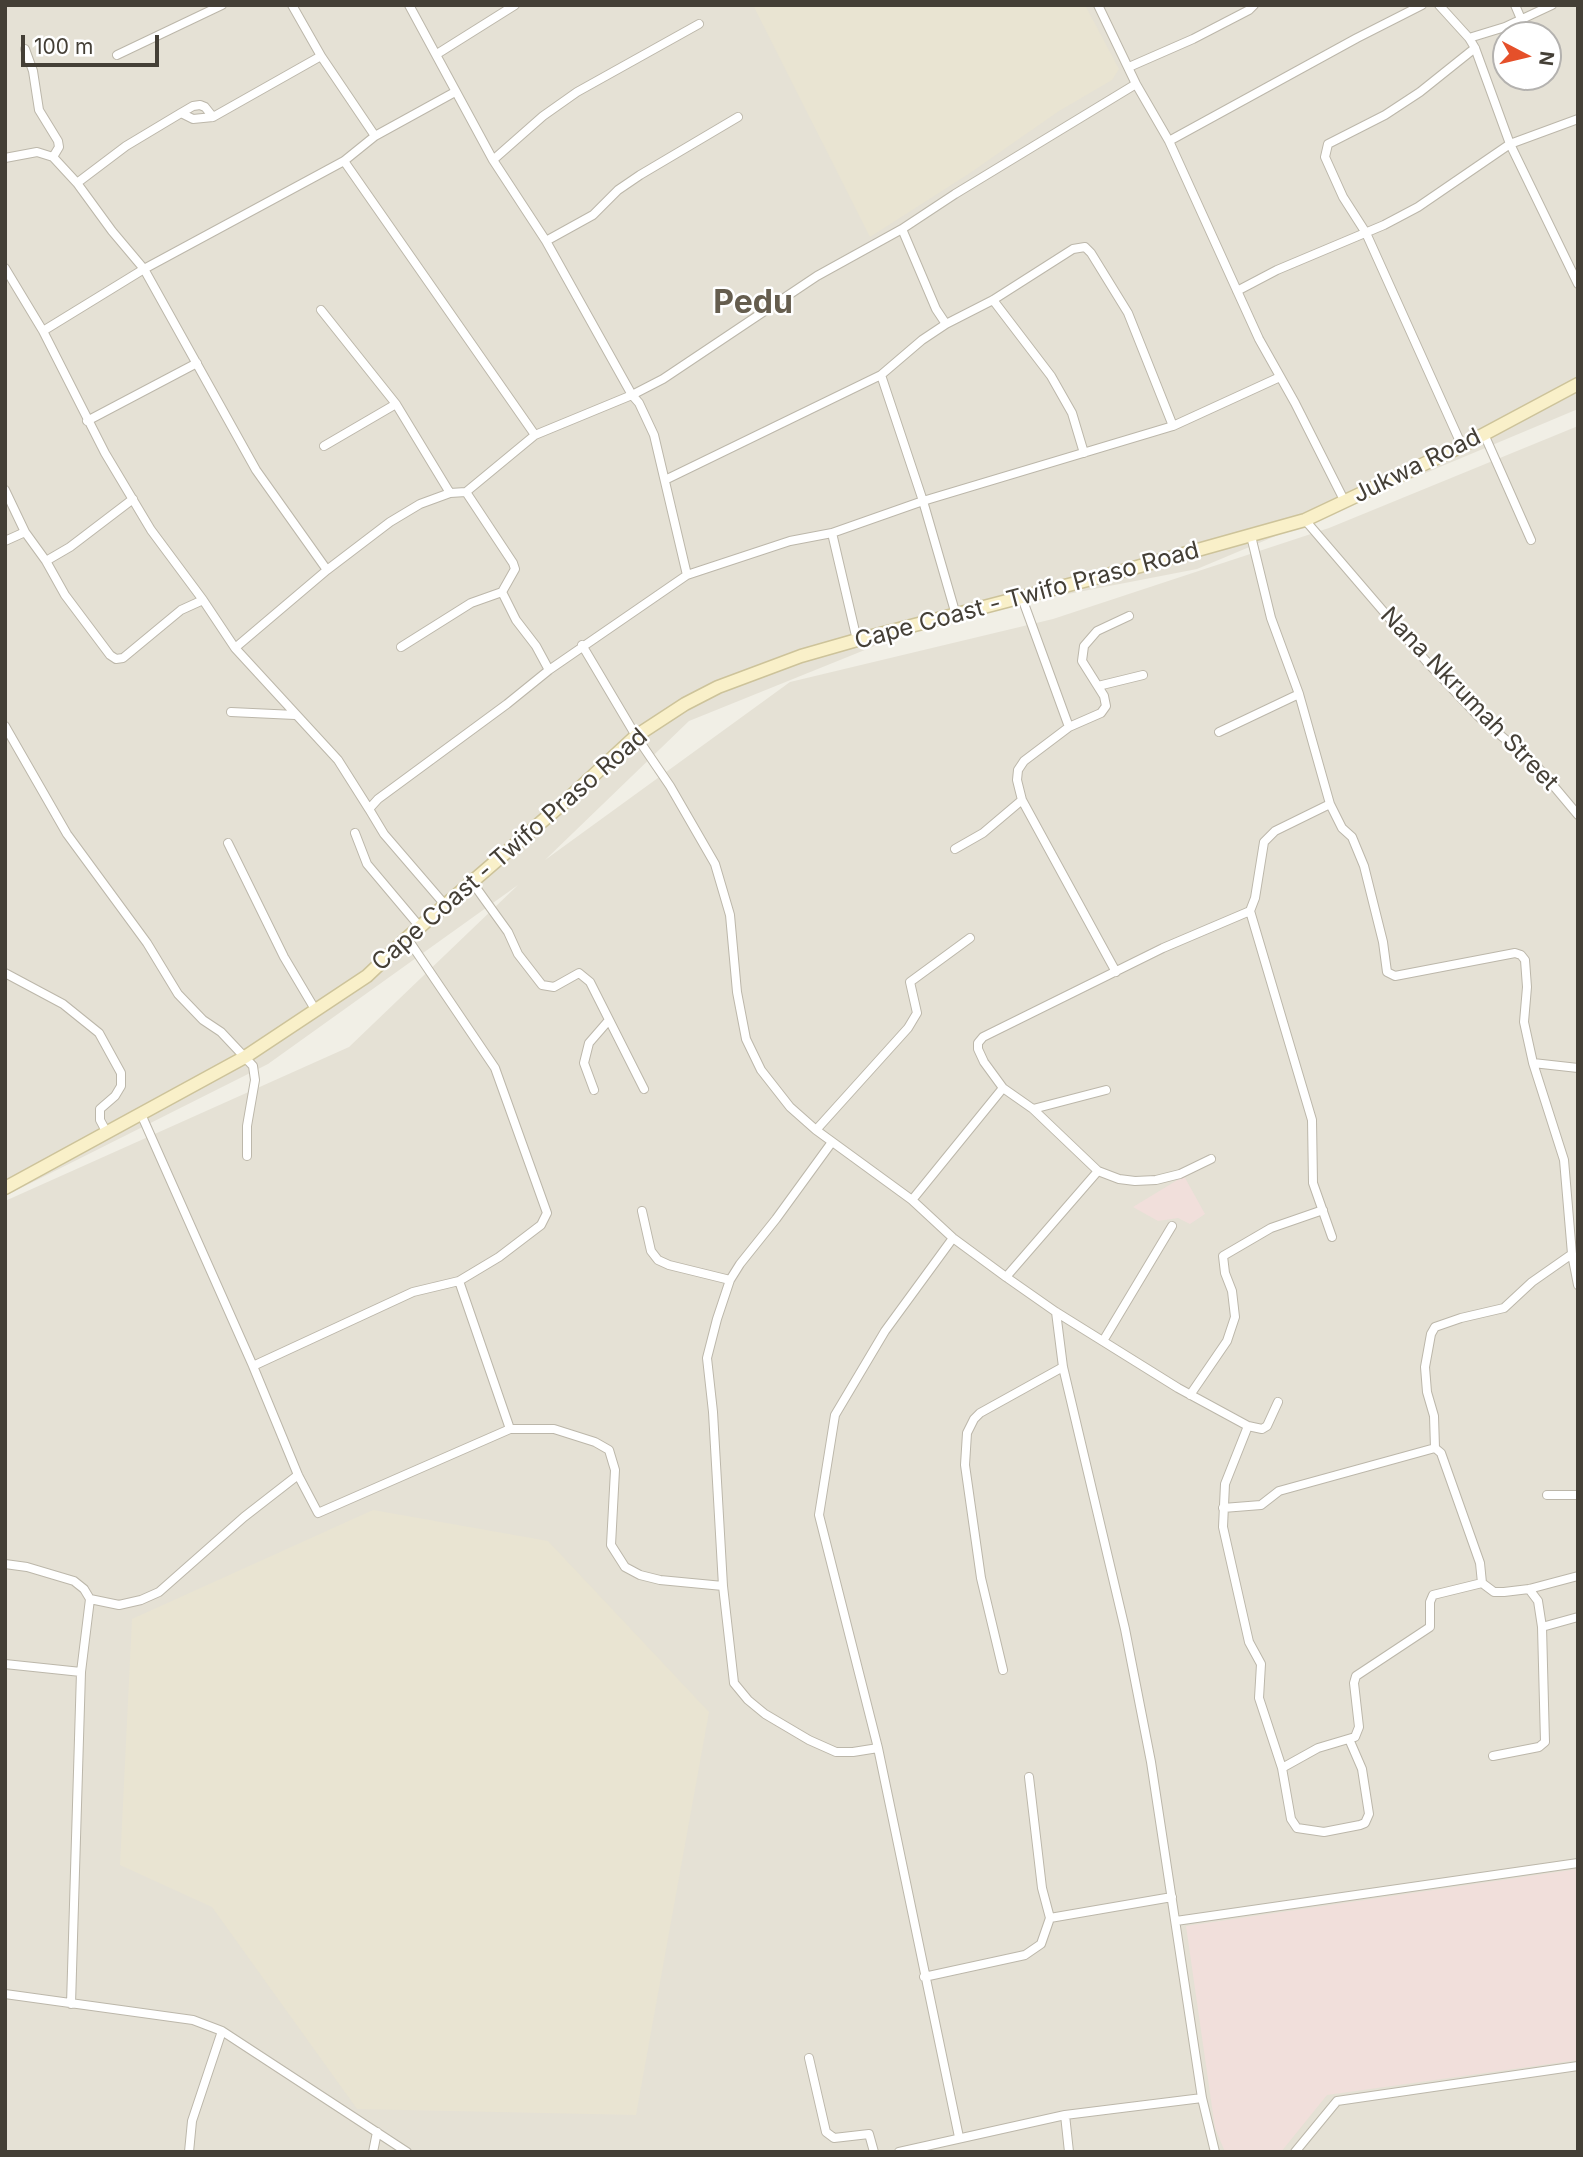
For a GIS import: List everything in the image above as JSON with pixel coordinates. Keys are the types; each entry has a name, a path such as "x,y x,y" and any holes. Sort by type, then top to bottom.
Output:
{"main road":[{"name":"Jukwa Road","path":"1251,536 1305,520 1345,502 1462,446 1578,384"},
{"name":"Cape Coast - Twifo Praso Road","path":"5,1188 245,1057 367,976 636,736 685,704 718,687 801,656 1251,536"}],"street":[{"path":"117,55 222,5"},
{"path":"292,5 321,56 375,136"},
{"path":"409,5 493,160 546,241 649,422 687,575"},
{"path":"437,54 515,5"},
{"path":"1098,5 1136,83 1169,141 1259,339 1345,502"},
{"path":"1129,67 1193,39 1250,10 1254,5"},
{"path":"1169,141 1422,5"},
{"path":"1439,5 1475,48 1510,144 1578,284"},
{"path":"1515,5 1521,19"},
{"path":"1469,38 1552,5"},
{"path":"493,160 543,116 578,92 699,24"},
{"path":"1462,446 1366,233 1343,197 1325,157 1328,144 1385,116 1475,48"},
{"path":"25,49 33,71 39,110 58,141 59,147 53,157"},
{"path":"181,113 193,119 213,117 321,56"},
{"path":"235,648 327,570 390,522 420,504 450,493 466,492 535,435 632,396 663,380 817,276 902,229 1136,83"},
{"path":"43,331 144,269 344,161 375,136 455,92"},
{"path":"77,183 126,146 181,113 200,105 213,117"},
{"path":"546,241 593,215 618,190 640,175 738,117"},
{"path":"1237,291 1277,270 1366,233 1418,207 1510,144 1578,119"},
{"path":"5,158 37,152 53,157 77,183 144,269 256,470 327,570"},
{"path":"344,161 535,435"},
{"path":"902,229 936,309 946,324"},
{"path":"665,480 881,375 922,340 946,324 993,300 1079,246 1085,247 1091,253 1128,313 1173,426"},
{"path":"5,268 43,331 88,421 151,530 235,648 338,760 384,834 446,906"},
{"path":"993,300 1051,376 1072,413 1084,453"},
{"path":"321,310 396,404 450,493"},
{"path":"88,421 197,363"},
{"path":"881,375 923,501 956,615"},
{"path":"369,809 378,799 582,645 687,575 790,541 832,533 923,501 1173,426 1280,377"},
{"path":"324,446 396,404"},
{"path":"1484,433 1531,540"},
{"path":"5,491 25,532 46,561 65,595 110,655 116,659 123,658 181,610 203,600"},
{"path":"401,647 471,603 502,592 515,569 466,492"},
{"path":"46,561 133,499"},
{"name":"Nana Nkrumah Street","path":"1305,520 1426,661 1480,718 1536,765 1578,815"},
{"path":"5,541 25,532"},
{"path":"832,533 857,640"},
{"path":"1251,536 1271,618 1299,694 1330,804 1342,828 1352,837 1364,866 1384,942 1387,972 1395,976 1515,953 1525,960 1527,987 1524,1022 1533,1063 1564,1160 1572,1254 1578,1284"},
{"path":"502,592 516,620 536,646 549,670"},
{"path":"1022,598 1069,727"},
{"path":"1116,972 1022,800 1017,780 1018,770 1024,761 1069,727 1104,709 1107,703 1083,662 1084,646 1097,631 1129,616"},
{"path":"582,645 715,864 730,915 737,992 746,1039 761,1070 789,1107 912,1200 953,1238 1006,1277 1056,1312 1190,1395 1248,1426 1265,1428 1278,1402"},
{"path":"1098,686 1143,675"},
{"path":"1219,732 1299,694"},
{"path":"231,712 295,715"},
{"path":"5,726 67,834 147,943 178,994 203,1020 221,1032 253,1066 255,1080 247,1126 247,1156"},
{"path":"955,849 983,833 1022,800"},
{"path":"1330,804 1275,831 1264,842 1255,898 1250,911 1312,1120 1313,1183 1332,1237"},
{"path":"355,833 367,864 420,927"},
{"path":"228,843 284,957 316,1011"},
{"path":"472,882 508,932 518,954 535,978 548,988 574,974 583,976 590,982 644,1089"},
{"path":"1211,1159 1180,1174 1156,1180 1119,1179 1098,1171 1033,1109 1003,1088 984,1062 978,1043 983,1037 1188,937 1250,911"},
{"path":"253,1366 412,1292 459,1281 499,1257 541,1225 547,1213 495,1068 407,938"},
{"path":"816,1130 908,1028 917,1013 909,986 913,978 970,938"},
{"path":"5,973 63,1004 99,1033 121,1073 121,1086 115,1096 100,1109 100,1119 107,1133"},
{"path":"594,1090 584,1063 589,1043 609,1020"},
{"path":"1533,1063 1578,1068"},
{"path":"912,1200 1003,1088"},
{"path":"1033,1109 1106,1090"},
{"path":"141,1114 253,1366 298,1475 318,1513 510,1429 548,1428 566,1431 609,1450 615,1470 611,1545 625,1567 640,1575 660,1580 723,1586"},
{"path":"832,1142 730,1280 707,1358 713,1412 723,1586 734,1683 748,1700 765,1714 827,1749 845,1753 878,1748"},
{"path":"1006,1277 1098,1171"},
{"path":"1567,1189 1578,1189"},
{"path":"1190,1395 1227,1341 1235,1317 1223,1256 1271,1228 1323,1210"},
{"path":"642,1211 651,1251 658,1260 668,1265 730,1280"},
{"path":"1103,1341 1172,1226"},
{"path":"953,1238 885,1331 835,1415 819,1516 878,1748 959,2137"},
{"path":"1572,1254 1532,1282 1504,1308 1435,1327 1431,1334 1425,1367 1427,1392 1434,1416 1435,1447 1441,1453 1480,1563 1482,1583 1499,1592 1529,1589 1578,1576"},
{"path":"459,1281 510,1429"},
{"path":"1056,1312 1063,1367 1125,1629 1151,1762 1202,2098 1214,2152"},
{"path":"1003,1671 981,1578 965,1465 967,1433 980,1413 1063,1367"},
{"path":"1248,1426 1225,1484 1223,1508 1226,1545 1249,1642 1261,1664 1259,1698 1282,1768 1291,1819 1297,1828 1324,1832 1365,1823 1369,1814 1362,1769 1349,1739"},
{"path":"1223,1508 1261,1505 1279,1491 1435,1447"},
{"path":"90,1599 120,1605 159,1592 244,1517 298,1475"},
{"path":"1547,1495 1578,1494"},
{"path":"5,1564 27,1567 74,1581 84,1589 90,1599 81,1672 71,2004"},
{"path":"1282,1768 1318,1748 1355,1737 1359,1727 1354,1683 1356,1676 1430,1627 1430,1602 1433,1595 1482,1583"},
{"path":"1493,1756 1539,1747 1545,1742 1542,1627 1538,1601 1529,1589"},
{"path":"1542,1627 1578,1617"},
{"path":"5,1664 81,1672"},
{"path":"924,1977 1025,1955 1041,1944 1050,1918 1042,1888 1029,1777"},
{"path":"1176,1921 1578,1863"},
{"path":"1050,1918 1172,1897"},
{"path":"5,1994 193,2020 222,2031 407,2152"},
{"path":"189,2152 192,2121 222,2031"},
{"path":"809,2058 826,2132 834,2138 869,2134 874,2152"},
{"path":"1295,2152 1337,2101 1578,2066"},
{"path":"899,2152 1065,2115 1202,2098"},
{"path":"1065,2115 1069,2152"},
{"path":"373,2152 377,2132"}],"shaded area":[{"path":"5,5 1578,5 1578,409 1197,569 944,618 689,721 545,860 790,682 1053,619 1329,528 1578,426 1578,2152 5,2152 5,1201 349,1047 518,885 268,1064 5,1196"},
{"path":"753,5 1085,5 1119,69 1112,80 1059,111 970,173 870,237"},
{"path":"1184,1176 1205,1214 1190,1224 1178,1218 1158,1221 1133,1207"},
{"path":"373,1510 548,1541 709,1712 636,2115 357,2109 212,1907 120,1865 132,1619"},
{"path":"1578,1869 1578,2060 1327,2095 1281,2152 1225,2152 1215,2128 1186,1926"}],"district":[{"name":"Pedu","path":"753,303"}]}
